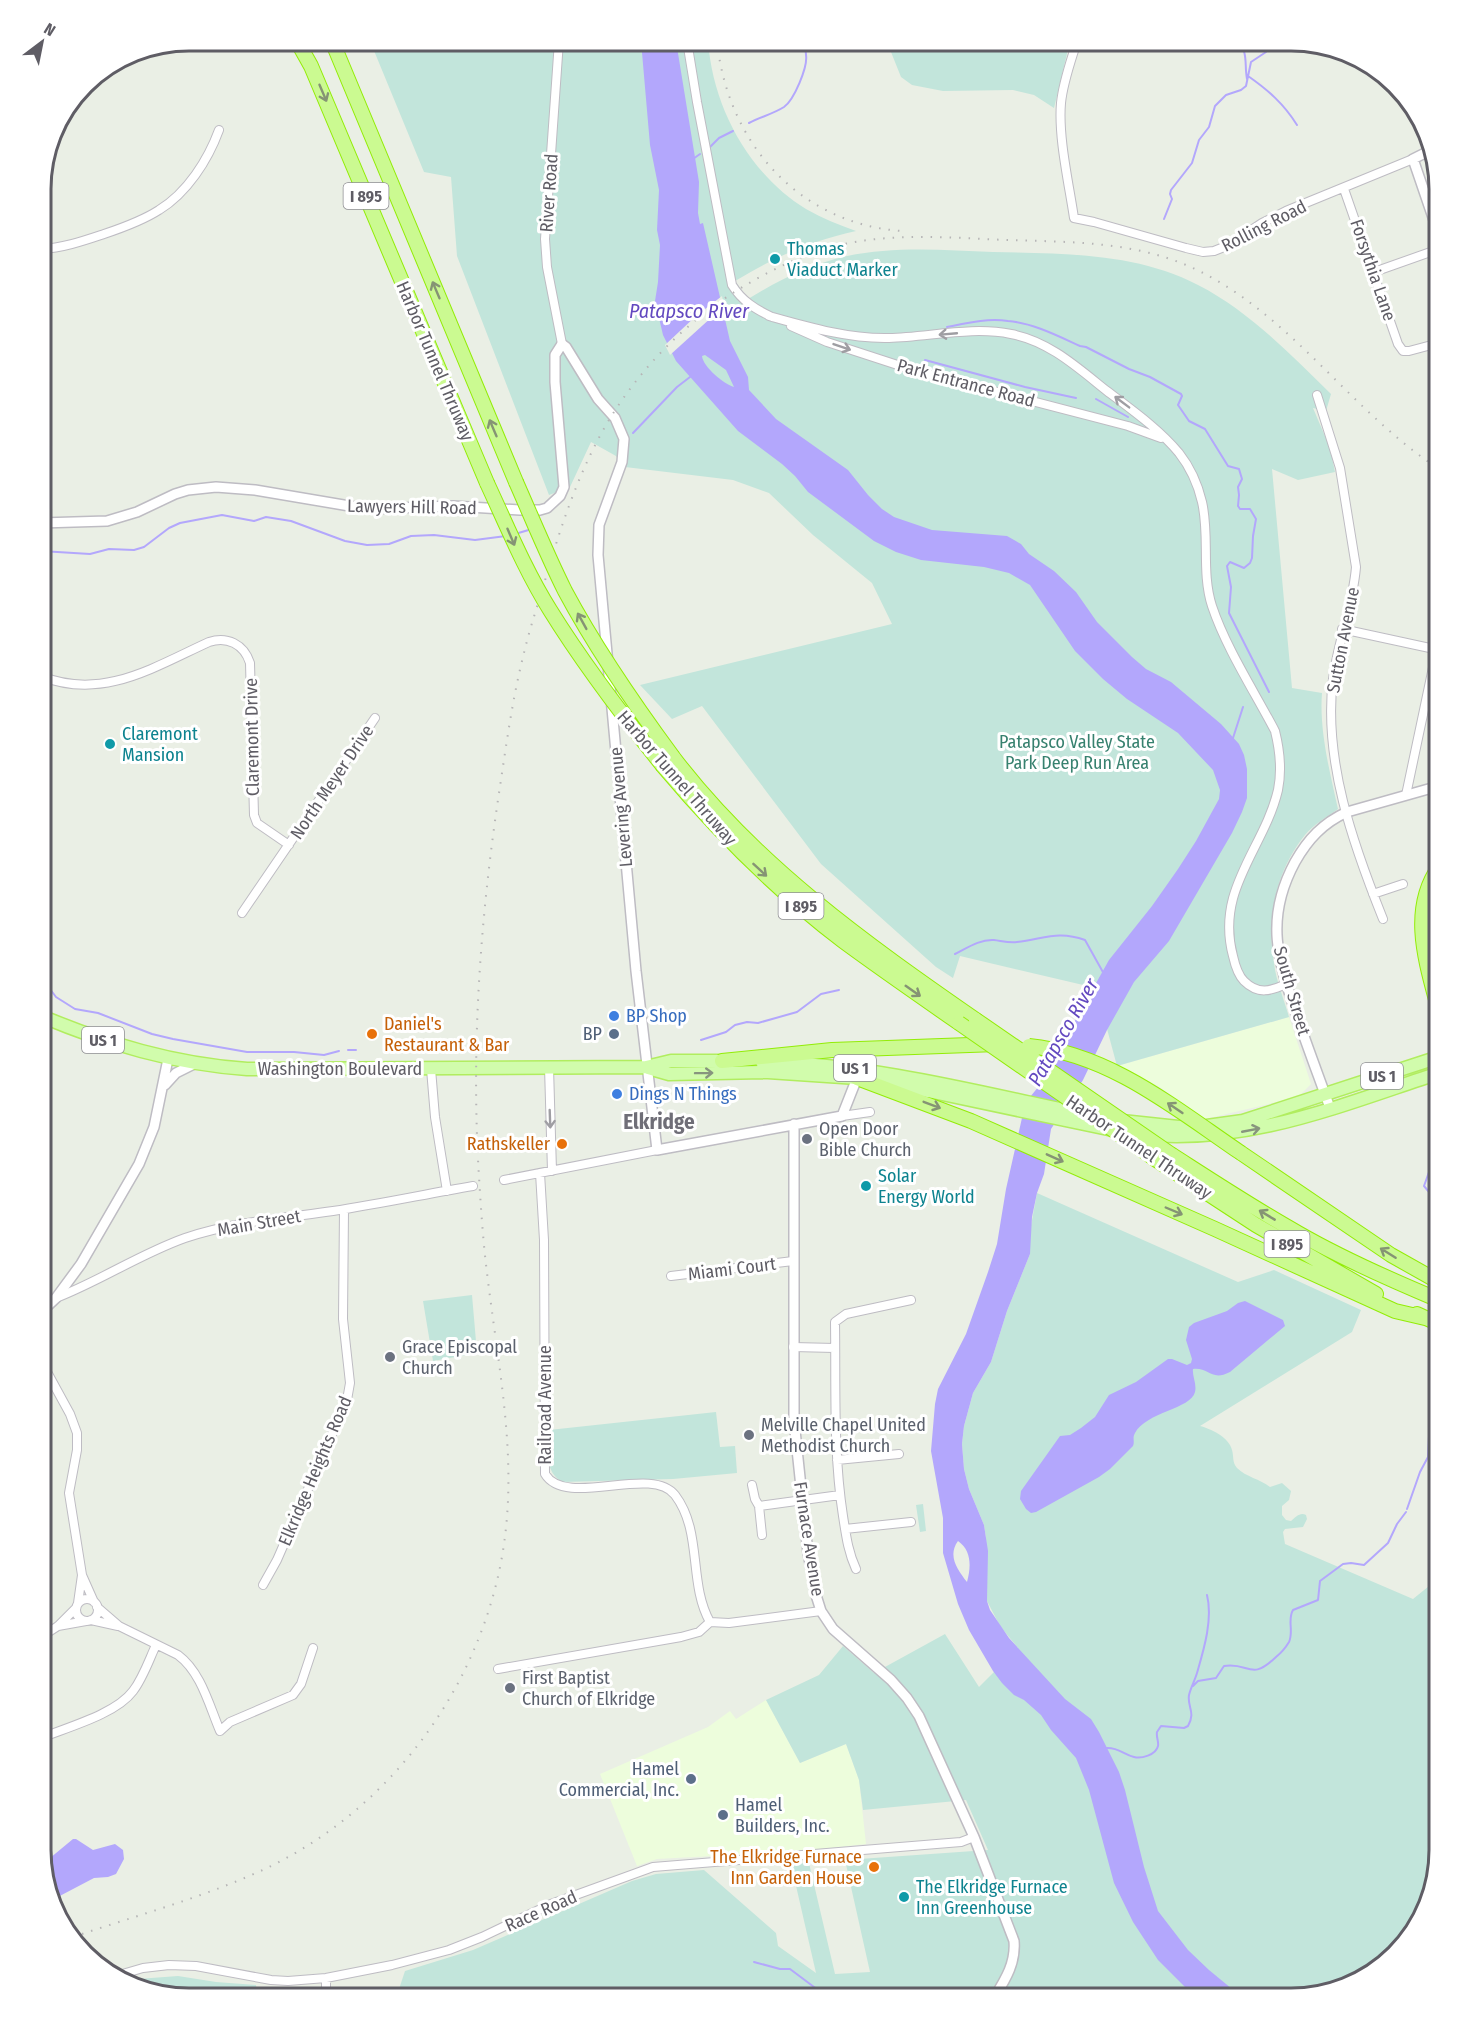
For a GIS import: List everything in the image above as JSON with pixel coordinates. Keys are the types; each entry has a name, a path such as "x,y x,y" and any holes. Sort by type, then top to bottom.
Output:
{"highway":[{"name":"Harbor Tunnel Thruway","path":"303,51 514,545 550,610 620,712 788,880 847,928 976,1020 1240,1200 1298,1234 1357,1264 1429,1295"},
{"name":"Harbor Tunnel Thruway","path":"337,51 544,547 587,630 647,722 668,762 698,808 728,840 789,896 843,940 959,1023 1155,1159 1256,1225 1350,1280 1429,1320"},
{"path":"1429,886 1422,917 1424,948 1429,968"},
{"path":"722,1061 832,1050 1003,1043 1043,1047 1078,1057 1118,1073 1141,1086 1391,1255 1429,1275"},
{"path":"857,1078 942,1109 1001,1134 1395,1311 1425,1318"}],"main road":[{"name":"Washington Boulevard","path":"51,1020 105,1041 168,1059 194,1064 263,1070 646,1067 671,1061 798,1063 866,1070 1011,1104 1178,1137 1211,1136 1281,1124 1429,1076"},
{"name":"Washington Boulevard","path":"1111,1125 1207,1126 1243,1120 1429,1062"},
{"name":"Washington Boulevard","path":"646,1067 669,1074 768,1072 857,1078 1011,1104"}],"street":[{"name":"River Road","path":"558,51 545,239 547,267 562,344"},
{"name":"Park Entrance Road","path":"689,51 729,275 732,285 743,300 769,316 827,342 881,361 1128,426 1166,440"},
{"name":"Rolling Road","path":"1074,51 1061,106 1062,138 1074,218 1186,248 1203,252 1214,251 1229,245 1278,215 1413,159"},
{"path":"51,248 76,244 137,222 160,210 188,183 213,147 219,130"},
{"path":"1424,153 1413,159 1429,204"},
{"name":"Forsythia Lane","path":"1344,189 1398,344 1403,351 1429,346"},
{"path":"1374,272 1429,253"},
{"name":"Park Entrance Road","path":"769,316 832,332 885,338 987,331 1029,339 1066,358 1138,414 1180,454 1196,483 1202,504 1207,584 1211,603 1218,624 1275,731 1281,766 1274,805 1243,868 1232,901 1230,946 1239,975 1244,982 1262,992 1271,991 1286,984"},
{"name":"Lawyers Hill Road","path":"51,523 107,521 137,512 175,494 216,487 255,490 367,509 453,506 540,510 547,508 560,496 564,487 555,373 555,355 562,344"},
{"name":"Levering Avenue","path":"562,344 570,352 598,399 615,418 624,439 622,462 599,525 598,555 618,786 646,1067 657,1150"},
{"name":"Sutton Avenue","path":"1317,395 1340,468 1354,555 1355,579 1342,629 1330,702 1335,756 1356,848 1383,918"},
{"path":"1342,629 1429,648"},
{"name":"Claremont Drive","path":"51,679 63,682 100,684 122,681 208,642 226,639 239,646 245,651 250,663 254,815 257,824 289,846"},
{"path":"1406,795 1429,691"},
{"name":"North Meyer Drive","path":"242,913 375,718"},
{"name":"South Street","path":"1330,1108 1280,963 1276,934 1279,905 1284,886 1310,838 1333,819 1347,812 1429,789"},
{"path":"1373,894 1402,884"},
{"path":"51,1303 94,1244 139,1164 154,1127 168,1059"},
{"path":"163,1087 176,1073 194,1064"},
{"path":"549,1067 552,1171"},
{"path":"431,1068 435,1117 447,1191"},
{"path":"842,1116 857,1078"},
{"path":"504,1180 794,1124 870,1112"},
{"name":"Furnace Avenue","path":"794,1124 794,1421 812,1577 821,1611 839,1635 882,1671 912,1705 974,1837 1014,1941 1012,1964 999,1988"},
{"name":"Railroad Avenue","path":"540,1173 543,1217 545,1474 552,1482 566,1488 650,1484 665,1487 671,1491 681,1505 690,1528 700,1597 710,1622"},
{"name":"Main Street","path":"56,1298 192,1236 242,1225 344,1210 473,1186"},
{"name":"Elkridge Heights Road","path":"264,1585 310,1488 349,1393 350,1374 343,1308 344,1210"},
{"name":"Miami Court","path":"671,1276 793,1261"},
{"path":"856,1569 849,1555 837,1460 835,1322 846,1314 911,1300"},
{"path":"793,1347 835,1348"},
{"path":"51,1379 77,1432 77,1450 69,1493 82,1575 97,1614 89,1620 58,1626"},
{"path":"837,1460 899,1454"},
{"path":"752,1485 754,1499 759,1506 762,1535"},
{"path":"759,1506 840,1495"},
{"path":"845,1529 910,1522"},
{"path":"82,1575 77,1605 78,1617 119,1626"},
{"path":"51,1630 84,1599 95,1605 119,1626 178,1655 192,1668 220,1731 230,1722 293,1695 301,1684 313,1648"},
{"path":"498,1669 681,1637 699,1632 710,1622 729,1623 821,1611"},
{"path":"51,1734 108,1711 125,1701 137,1686 156,1645"},
{"name":"Race Road","path":"126,1973 143,1968 175,1965 271,1980 326,1978 392,1965 449,1950 551,1904 653,1867 961,1842 974,1837"},
{"path":"326,1978 326,1988"}],"shaded area":[{"path":"1289,1017 1311,1084 1298,1097 1205,1119 1158,1086 1117,1066"},
{"path":"766,1700 800,1763 846,1744 859,1780 866,1844 804,1851 657,1859 637,1866 600,1774 708,1727 730,1711 736,1719"}],"green space":[{"name":"Patapsco Valley State Park Deep Run Area","path":"374,51 709,51 717,90 726,114 737,136 767,177 806,209 856,231 793,251 735,281 748,299 783,279 821,263 847,256 883,251 1045,253 1123,261 1174,274 1235,307 1268,334 1331,394 1326,411 1313,408 1330,448 1335,472 1298,480 1272,469 1292,688 1322,693 1324,736 1338,809 1316,824 1305,835 1280,879 1273,912 1272,946 1276,976 1289,1017 1117,1066 1096,988 960,956 953,978 936,967 821,864 702,706 672,719 640,685 892,624 872,583 813,535 769,493 733,480 625,467 616,456 591,442 570,487 549,495 457,256 451,177 424,172"},
{"path":"891,51 1068,51 1054,108 1034,95 1013,90 943,91 912,85 901,77"},
{"path":"1037,1193 1238,1282 1274,1270 1361,1310 1352,1332 1200,1426 1214,1431 1227,1441 1232,1450 1234,1464 1241,1471 1270,1487 1282,1483 1291,1491 1289,1500 1282,1506 1282,1515 1286,1520 1291,1521 1302,1514 1306,1515 1307,1519 1303,1527 1285,1529 1283,1532 1285,1544 1413,1599 1429,1586 1428,1868 1419,1903 1401,1934 1375,1960 1344,1978 1309,1987 1291,1988 399,1988 405,1971 473,1950 632,1881 656,1874 704,1870 776,1933 778,1946 816,1973 791,1864 809,1863 835,1974 870,1972 845,1860 988,1850 966,1800 863,1810 859,1780 846,1744 800,1763 766,1700 819,1675 843,1646 874,1673 945,1634 979,1687 1018,1648 1000,1626 987,1601 984,1525 969,1489 964,1469 962,1444 964,1426 973,1393 991,1362 1007,1311 1030,1254 1030,1231"},
{"path":"472,1295 477,1353 433,1361 423,1301"},
{"path":"716,1412 720,1447 735,1446 737,1473 673,1479 562,1482 552,1472 548,1459 549,1430"},
{"path":"923,1504 926,1531 920,1532 916,1505"},
{"path":"178,1976 256,1985 256,1988 180,1988 139,1979"}],"water":[{"name":"Patapsco River","path":"642,51 678,51 699,182 700,224 703,223 730,341 748,377 749,390 776,419 848,470 868,495 894,517 932,530 1007,536 1021,544 1029,554 1054,571 1076,592 1097,622 1132,657 1146,669 1171,682 1221,724 1239,744 1244,755 1247,769 1247,798 1232,833 1169,941 1134,982 1083,1080 1051,1129 1044,1174 1032,1217 1030,1254 1007,1311 991,1362 973,1393 964,1426 962,1444 964,1469 969,1489 984,1525 988,1551 987,1601 990,1610 1009,1638 1065,1699 1091,1719 1119,1772 1158,1911 1188,1950 1231,1988 1186,1988 1158,1960 1133,1922 1114,1883 1089,1790 1076,1758 1041,1715 1002,1683 969,1630 958,1604 943,1553 943,1518 931,1451 938,1389 966,1334 997,1244 1006,1189 1024,1109 1053,1066 1063,1042 1109,960 1152,906 1196,841 1219,799 1220,790 1213,770 1178,733 1127,699 1075,651 1030,585 1009,573 984,567 921,560 896,552 874,541 808,492 782,464 738,431 676,361 663,335 655,301 660,245 657,230 659,190 650,145","holes":["705,355 726,370 734,387 710,370 702,356","958,1541 963,1545 969,1560 967,1582 957,1568 954,1557"]},
{"path":"1245,1301 1283,1320 1285,1326 1224,1375 1214,1375 1193,1369 1195,1392 1192,1398 1148,1420 1141,1426 1134,1435 1133,1446 1110,1469 1036,1512 1031,1513 1026,1509 1020,1499 1021,1491 1060,1436 1070,1435 1081,1428 1095,1417 1109,1395 1136,1382 1168,1359 1187,1365 1191,1363 1192,1359 1186,1340 1189,1327"},
{"path":"76,1839 93,1850 115,1844 123,1850 124,1859 116,1874 94,1878 59,1896 51,1857"}],"pier":[{"path":"722,296 724,306 670,355 665,345"}],"waterway":[{"path":"749,123 784,107 792,98 803,75 806,51"},
{"path":"1244,51 1247,79"},
{"path":"1164,219 1172,199 1171,190 1192,163 1199,140 1209,127 1215,106 1226,95 1246,86 1251,62 1267,51"},
{"path":"1248,76 1275,98 1297,125"},
{"path":"709,148 719,138 733,131"},
{"path":"693,159 700,154"},
{"path":"947,327 992,320 1027,324 1086,347 1181,394 1178,405 1189,421 1205,429 1228,466 1239,469 1242,479 1238,487 1238,506 1240,509 1250,509 1256,519 1250,563 1244,568 1230,562 1227,566 1231,587 1229,613 1269,692"},
{"path":"925,360 1076,398"},
{"path":"633,433 677,387 690,377"},
{"path":"1096,399 1128,417"},
{"path":"51,552 90,554 109,549 134,550 144,547 169,528 180,523 222,515 254,521 266,517 291,521 345,541 367,545 389,544 411,536 434,535 475,540 506,536"},
{"path":"515,534 532,529"},
{"path":"1233,738 1243,707"},
{"path":"955,954 974,944 989,940 1014,942 1059,935 1075,937 1085,940 1104,974"},
{"path":"51,990 56,997 75,1009 98,1013 152,1034 173,1039 247,1052 294,1052 324,1055 339,1051"},
{"path":"701,1040 726,1032 735,1025 747,1022 758,1023 797,1012 821,994 839,990"},
{"path":"417,1045 451,1051"},
{"path":"348,1050 356,1050"},
{"path":"1429,1172 1424,1186 1429,1192"},
{"path":"1407,1509 1420,1472 1428,1457 1429,1436"},
{"path":"1193,1686 1198,1681 1216,1678 1224,1666 1233,1665 1255,1670 1282,1652 1289,1642 1293,1610 1318,1600 1320,1581 1343,1564 1364,1565 1388,1543 1406,1512"},
{"path":"1106,1748 1134,1757 1144,1757 1157,1749 1157,1732 1161,1726 1184,1728 1188,1726 1191,1717 1189,1695 1207,1634 1209,1614 1207,1595"},
{"path":"754,1962 780,1969 790,1969 815,1988"}],"railway":[{"path":"719,51 724,78 735,112 752,143 774,170 800,194 830,212 864,225 901,231"},
{"path":"80,1935 196,1897 244,1878 302,1849 335,1827 394,1774 419,1743 462,1676 478,1640 494,1593 504,1547 508,1502 505,1413 484,1249 477,1129 479,985 492,841 519,674 563,522 602,432 651,363 696,320 746,285 773,270 827,248 902,237 1054,241 1126,248 1173,260 1230,288 1292,337 1377,420 1429,462"}],"place":[{"name":"Thomas Viaduct Marker","path":"775,259"},
{"name":"Claremont Mansion","path":"110,744"},
{"name":"BP Shop","path":"614,1016"},
{"name":"Daniel's Restaurant & Bar","path":"372,1034"},
{"name":"BP","path":"614,1034"},
{"name":"Dings N Things","path":"617,1094"},
{"name":"Open Door Bible Church","path":"807,1139"},
{"name":"Rathskeller","path":"562,1144"},
{"name":"Solar Energy World","path":"866,1186"},
{"name":"Grace Episcopal Church","path":"390,1357"},
{"name":"Melville Chapel United Methodist Church","path":"749,1435"},
{"name":"First Baptist Church of Elkridge","path":"510,1688"},
{"name":"Hamel Commercial, Inc.","path":"691,1779"},
{"name":"Hamel Builders, Inc.","path":"723,1815"},
{"name":"The Elkridge Furnace Inn Garden House","path":"874,1867"},
{"name":"The Elkridge Furnace Inn Greenhouse","path":"904,1897"}],"district":[{"name":"Elkridge","path":"659,1122"}]}
